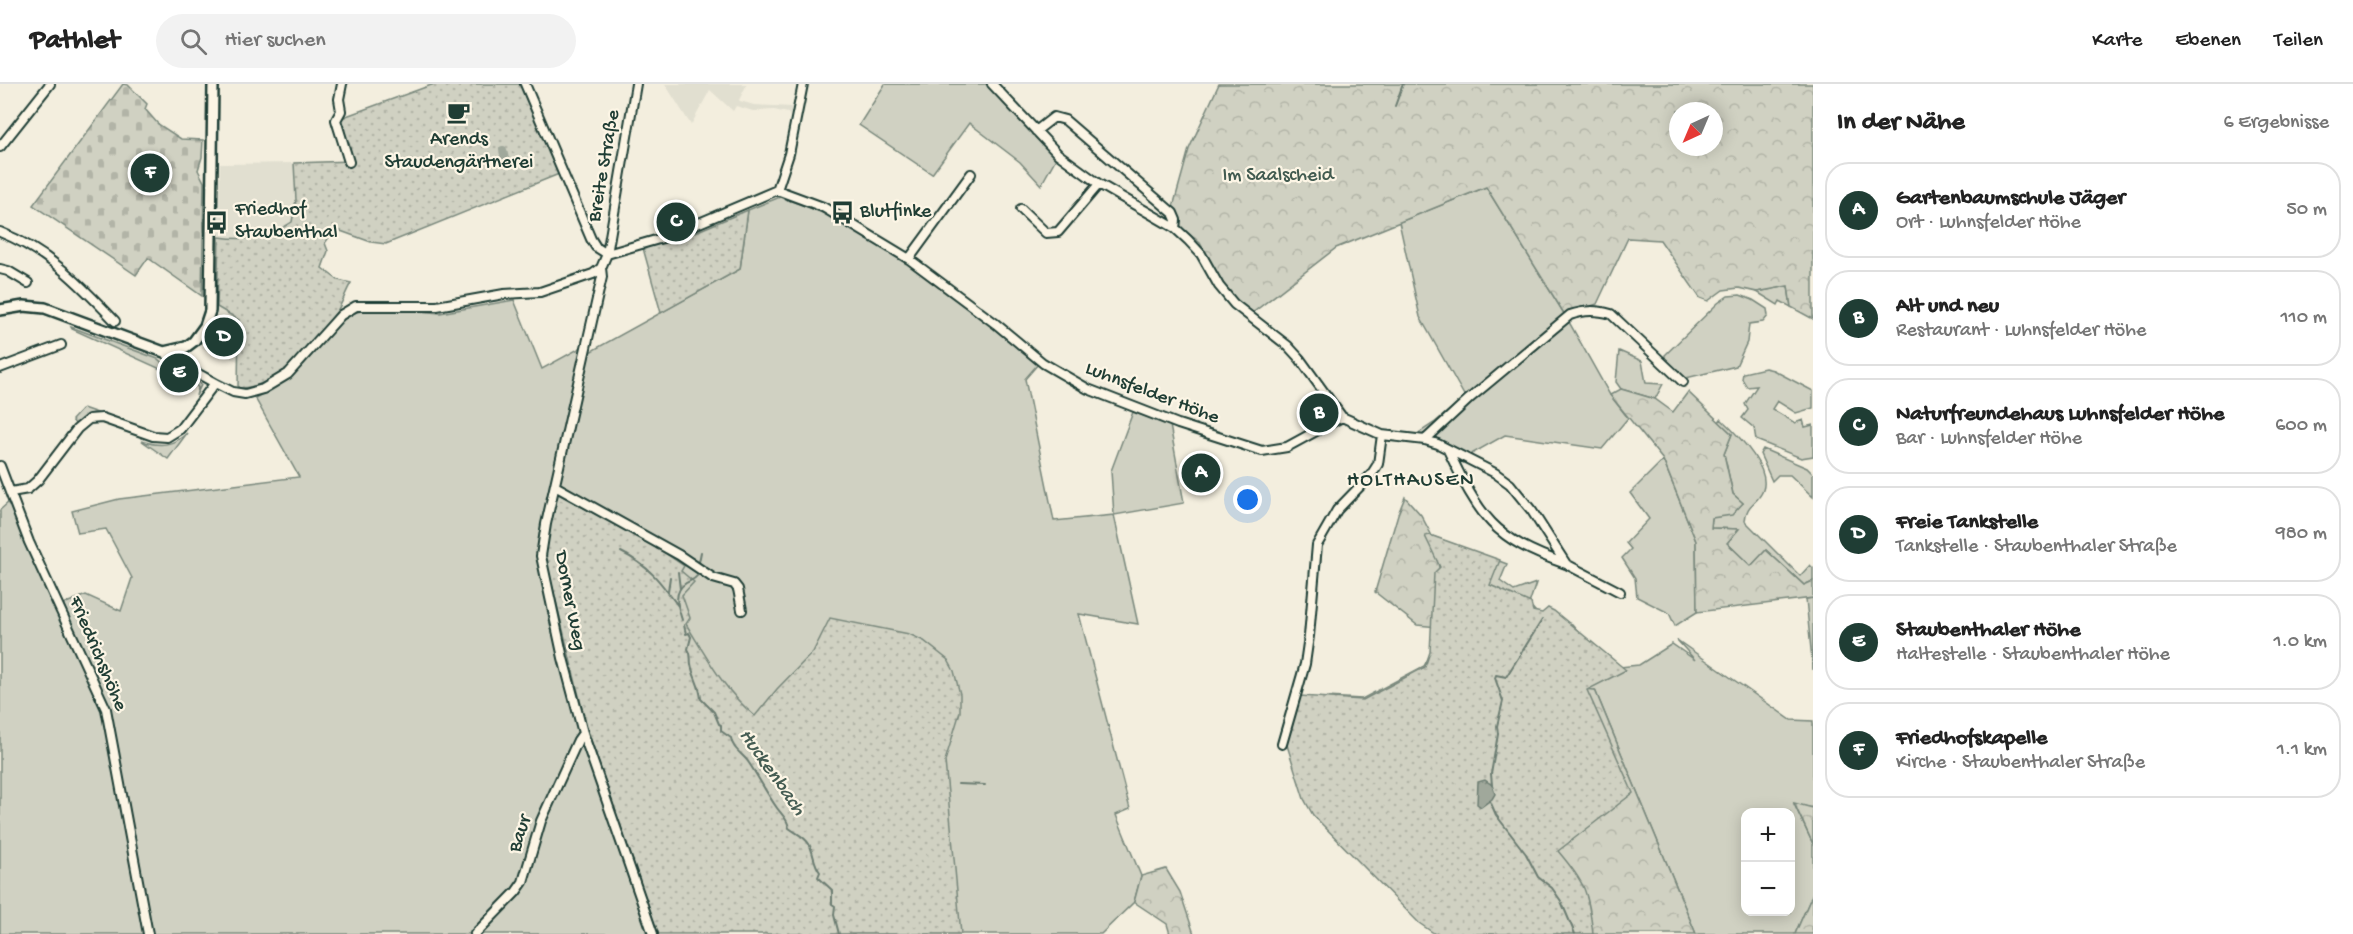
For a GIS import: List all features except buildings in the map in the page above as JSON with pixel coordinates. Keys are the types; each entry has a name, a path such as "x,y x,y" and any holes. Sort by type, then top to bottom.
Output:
{"main road":[{"path":"0,310 24,306 45,308 164,352 186,347 194,341 205,326 210,311 213,84"}],"street":[{"path":"0,147 50,84"},
{"path":"342,84 339,99 341,111 336,120 349,162"},
{"path":"525,84 591,239 596,247 607,254 666,237 777,190 789,154 803,84"},
{"name":"Breite Straße","path":"601,268 607,254 636,84"},
{"path":"992,84 1058,154 1099,184 1175,228 1201,254 1219,286 1234,304 1270,330 1300,359 1342,417 1382,435 1425,440 1495,473 1510,484 1532,511 1566,564"},
{"path":"1036,131 1054,117 1065,120 1173,213 1176,220 1175,228"},
{"path":"909,259 971,174"},
{"path":"1021,209 1046,233 1058,232 1099,184"},
{"name":"Luhnsfelder Höhe","path":"777,190 824,207 909,259 996,324 1043,363 1088,389 1143,411 1262,451 1287,447 1342,417"},
{"path":"0,232 35,248 62,267 115,321"},
{"path":"164,352 172,360 239,393 263,389 297,366 341,315 356,306 437,306 504,294 540,292 593,274 601,268"},
{"name":"Dorner Weg","path":"601,268 602,277 541,556 563,658 583,733 653,934"},
{"path":"0,269 8,271 27,283"},
{"path":"1425,440 1469,399 1570,315 1582,311 1597,310 1611,314 1683,382"},
{"path":"0,368 61,345"},
{"path":"11,492 28,489 38,480 77,429 89,419 102,418 153,436 167,437 180,429 215,383"},
{"path":"1281,744 1305,664 1317,545 1337,510 1371,476 1378,464 1382,435"},
{"path":"1448,449 1470,496 1482,513 1501,532 1533,552 1566,564 1620,592"},
{"name":"Friedrichshöhe","path":"0,466 29,542 106,709 148,934"},
{"path":"555,486 679,555 712,578 734,584 738,589 742,610"},
{"name":"Baur","path":"475,934 523,882 542,822 583,733"}],"shaded area":[{"path":"665,84 747,84 740,101 754,105 792,107 790,116 788,113 774,110 753,111 736,106 733,111 710,90 691,125"},
{"path":"294,163 296,200 292,222 278,231 255,239 240,240 219,237 220,164"},
{"path":"217,307 239,320 238,361 201,348 214,328"}],"green space":[{"path":"123,84 128,85 147,104 145,109 158,124 181,139 203,140 202,157 198,170 204,182 202,296 148,258 136,275 33,205"},
{"path":"434,84 521,84 559,174 386,244 371,242 335,229 325,243 328,251 322,268 338,280 351,283 339,308 306,349 282,372 254,386 238,388 239,320 217,307 219,237 239,239 257,237 274,232 292,222 296,200 294,163 351,161 338,119"},
{"path":"885,84 988,84 1056,158 1041,185 1020,162 969,123 932,174 859,125"},
{"name":"Im Saalscheid","path":"1219,84 1813,84 1813,319 1791,307 1788,286 1757,292 1739,288 1723,290 1708,301 1700,298 1660,240 1628,238 1597,304 1565,315 1486,187 1336,248 1251,314 1226,292 1200,243 1180,227 1173,207 1189,149"},
{"path":"1486,187 1565,315 1610,395 1628,418 1602,449 1505,435 1468,456 1417,434 1465,397 1420,317 1399,222"},
{"path":"780,197 831,217 913,266 1038,364 1025,379 1054,521 1114,515 1138,624 1079,614 1130,809 1116,815 1141,876 1134,902 1101,934 826,934 686,909 656,934 0,934 0,510 9,502 53,595 61,605 86,595 121,611 132,578 106,529 78,533 72,511 119,499 299,477 255,398 286,381 304,364 338,324 353,313 395,309 440,313 514,300 542,369 580,348 590,352 740,269 748,210"},
{"path":"748,210 740,269 661,313 643,248 681,238"},
{"path":"1788,286 1791,307 1780,301 1778,305 1757,292"},
{"path":"1740,295 1767,309 1768,316 1763,322 1749,324 1747,342 1736,366 1686,378 1680,375 1665,360 1665,355 1718,303 1728,296"},
{"path":"71,327 158,359 167,367 199,382 201,385 196,396 198,388 196,385"},
{"path":"1619,351 1642,361 1646,383 1663,384 1655,399 1621,389 1616,382"},
{"path":"1765,368 1813,391 1813,408 1796,413 1777,401 1772,409 1795,423 1803,420 1805,427 1813,425 1813,456 1801,458 1756,440 1754,428 1742,418 1748,410 1745,404 1757,386 1747,387 1742,379 1743,373"},
{"path":"1621,389 1655,399 1673,412 1688,392 1732,434 1724,454 1733,494 1743,503 1732,515 1712,518 1711,528 1739,529 1727,543 1751,566 1766,550 1804,585 1813,581 1813,598 1697,612 1696,541 1663,460 1610,395"},
{"path":"83,408 106,416 87,417 76,425 72,420"},
{"path":"1133,412 1170,425 1184,503 1114,515 1111,471"},
{"path":"1721,419 1751,451 1762,471 1763,490 1750,507 1745,521 1800,576 1810,565 1813,568 1813,581 1804,585 1766,550 1751,566 1727,543 1738,529 1711,528 1712,518 1743,503 1733,494 1724,454 1732,434 1719,422"},
{"path":"187,433 168,459 142,441 166,444 177,441"},
{"path":"1763,449 1807,468 1813,474 1813,497 1790,475 1778,475 1772,481 1760,454"},
{"path":"1663,460 1696,541 1697,612 1675,626 1669,613 1637,597 1635,578 1622,558 1631,549 1626,543 1649,519 1630,493"},
{"path":"557,493 656,547 684,566 681,571 694,582 682,595 690,618 686,624 725,685 755,716 777,689 813,652 830,618 909,634 924,641 948,660 954,671 960,694 960,712 945,761 961,934 658,934 587,729 547,564 545,544"},
{"path":"1405,497 1421,515 1432,536 1444,589 1438,627 1417,625 1375,592"},
{"path":"1430,535 1500,560 1490,585 1531,603 1533,611 1542,613 1548,608 1554,611 1626,670 1587,690 1633,793 1558,851 1575,872 1584,889 1593,934 1435,934 1419,923 1313,815 1304,799 1286,742 1300,696 1363,700 1425,667 1430,652 1434,573 1440,567 1425,536"},
{"path":"1432,536 1507,564 1500,581 1514,591 1536,583 1529,604 1540,617 1572,624 1596,653 1600,669 1639,665 1672,644 1695,660 1677,640 1791,720 1813,721 1813,808 1794,804 1813,844 1813,893 1795,934 1696,934 1595,690 1380,795 1328,697 1362,699 1424,666 1435,646 1444,589"},
{"path":"1813,598 1813,670 1806,599"},
{"path":"1580,689 1595,690 1696,934 1451,934"},
{"path":"1794,803 1813,808 1813,844"},
{"path":"1166,869 1180,892 1194,934 1170,934 1167,924 1134,902 1141,876"},
{"path":"1813,893 1813,934 1795,934"}],"water":[{"path":"1485,780 1492,785 1495,794 1481,807 1477,804 1478,782"}],"waterway":[{"path":"1395,106 1403,84"},
{"path":"501,160 505,159 503,150"},
{"path":"621,552 653,575 678,606"},
{"name":"Huckenbach","path":"699,562 701,552"},
{"path":"678,572 680,589"},
{"name":"Huckenbach","path":"682,620 677,600 679,591 698,575"},
{"path":"668,591 670,577"},
{"path":"1492,785 1491,774 1498,734 1497,726 1503,701 1495,678 1496,675 1506,677 1542,620"},
{"name":"Huckenbach","path":"684,625 686,634 689,633 691,637 688,649 701,699 714,712 721,725 721,731 731,738 736,749 749,763 789,828 809,844 820,872 818,877 832,890 832,904 835,906 834,915 839,934"},
{"path":"958,784 985,785"},
{"path":"1490,801 1496,815 1526,854 1538,877 1552,888 1561,901 1575,934"}],"place":[{"name":"Arends Staudengärtnerei","path":"459,113"},
{"name":"Friedhofskapelle","path":"150,173"},
{"name":"Blutfinke","path":"842,212"},
{"name":"Friedhof Staubenthal","path":"217,222"},
{"name":"Naturfreundehaus Luhnsfelder Höhe","path":"676,222"},
{"name":"Freie Tankstelle","path":"224,337"},
{"name":"Staubenthaler Höhe","path":"179,373"},
{"name":"Alt und neu","path":"1319,413"},
{"name":"Gartenbaumschule Jäger","path":"1201,473"}],"district":[{"name":"HOLTHAUSEN","path":"1411,481"}]}
